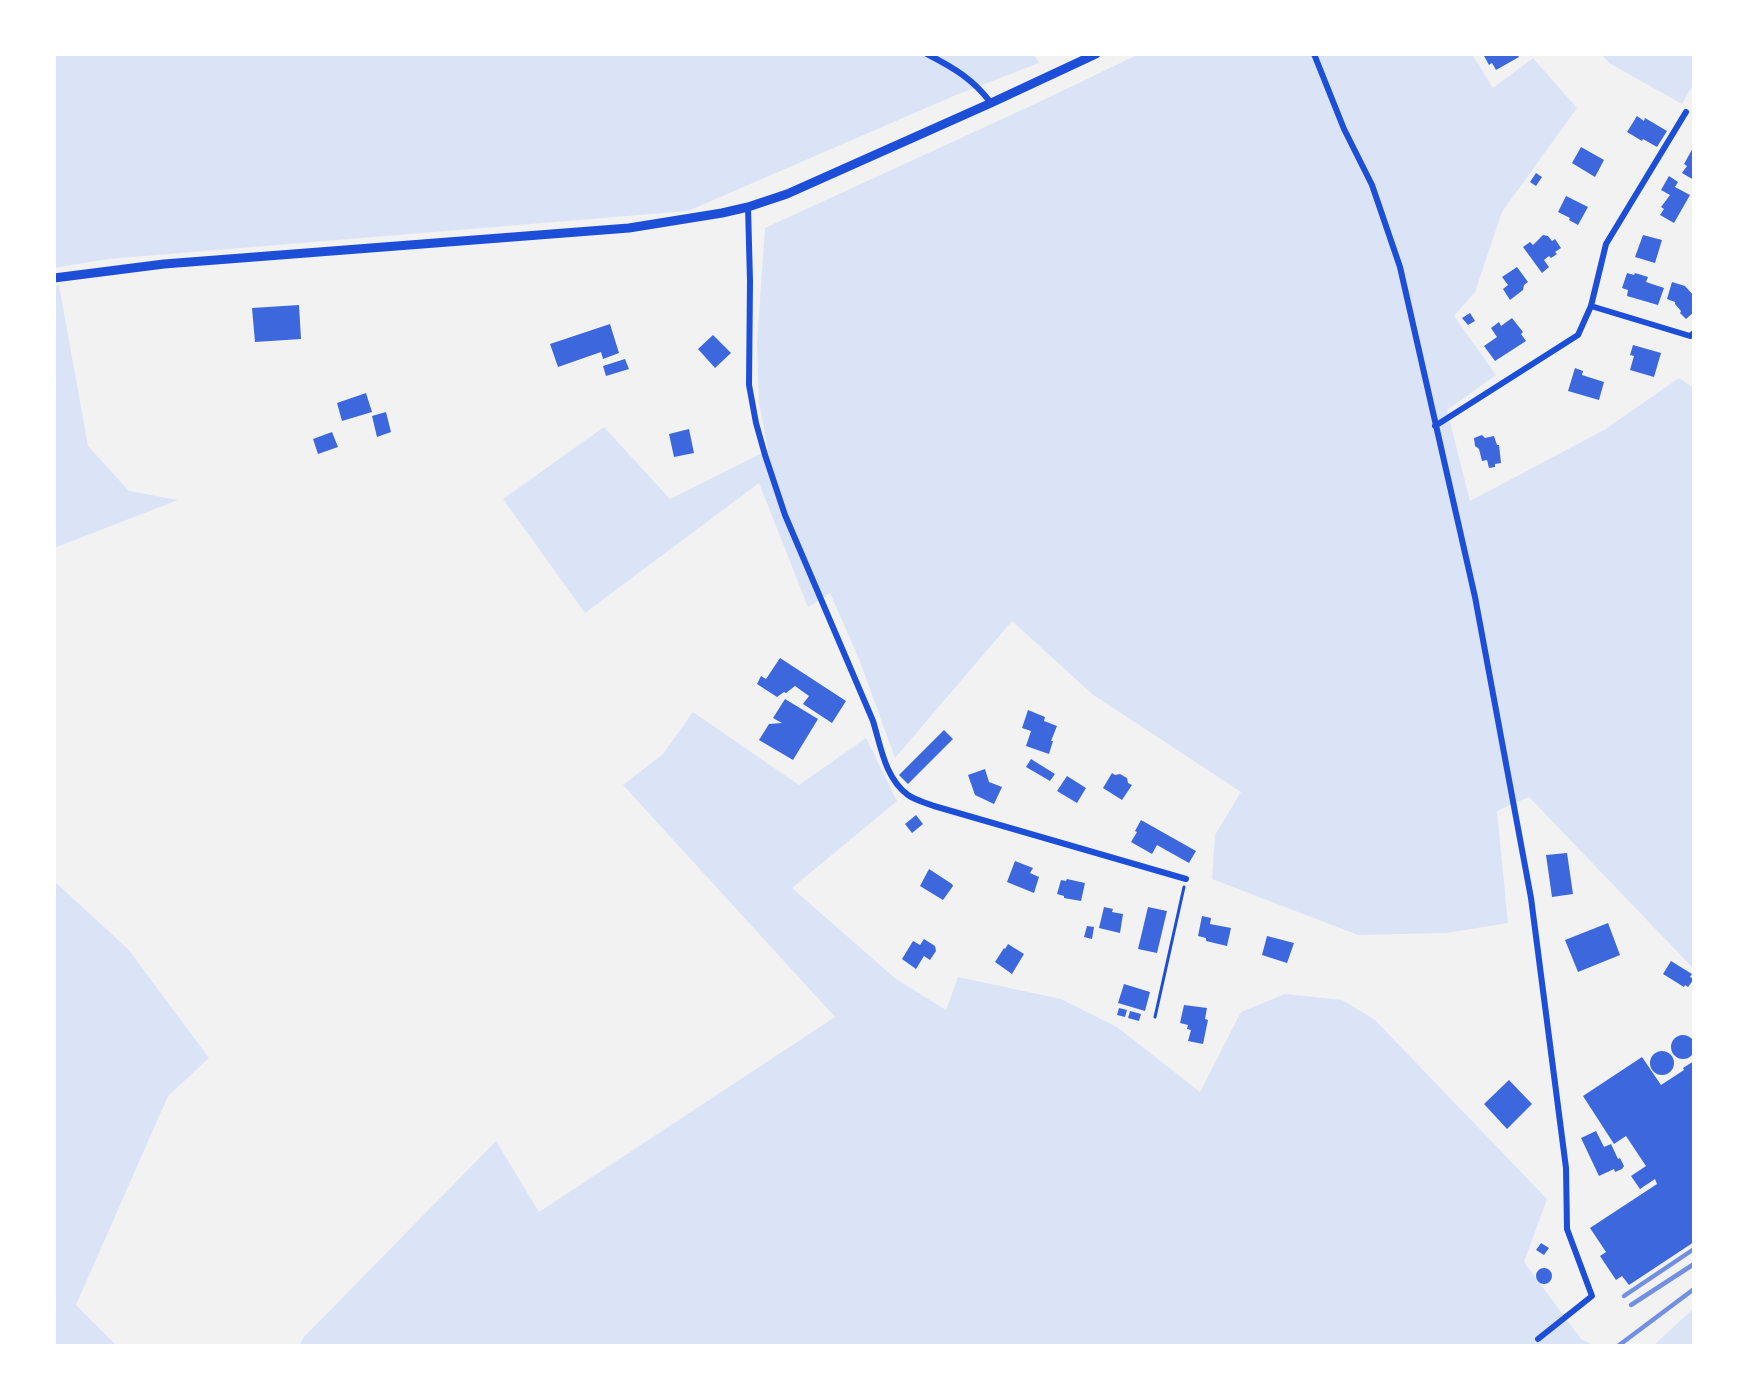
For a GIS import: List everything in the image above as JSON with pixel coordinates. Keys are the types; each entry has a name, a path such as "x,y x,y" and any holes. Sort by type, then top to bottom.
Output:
{"main road":[{"path":"54,278 164,264 629,228 722,213 787,194 1096,54"}],"street":[{"path":"927,54 964,75 991,103"},
{"path":"1314,54 1344,129 1372,185 1400,267 1475,597 1532,898 1566,1168 1567,1229 1592,1296 1538,1339"},
{"path":"1435,426 1578,335 1591,306 1606,244 1686,112"},
{"path":"748,207 749,386 756,423 785,515 873,720 892,781 909,796 934,806 1186,879"},
{"path":"1591,306 1690,336 1694,333"}],"path":[{"path":"1155,1017 1186,879"}],"shaded area":[{"path":"54,54 1034,54 1039,63 956,95 688,211 108,259 54,268"},
{"path":"1139,54 1472,54 1493,88 1533,58 1577,108 1502,212 1475,292 1454,316 1496,375 1447,410 1470,501 1604,430 1679,378 1694,388 1694,967 1529,797 1497,811 1508,923 1446,933 1358,935 1212,879 1215,835 1241,792 1092,694 1012,621 895,758 859,659 830,593 808,607 759,483 585,613 503,499 604,427 670,499 768,450 759,403 757,343 765,228"},
{"path":"1601,54 1694,54 1694,83 1682,104 1609,63"},
{"path":"59,285 88,446 129,491 178,500 54,548 54,286"},
{"path":"693,712 799,785 866,738 897,801 792,888 896,979 946,1010 958,977 1061,999 1117,1027 1200,1092 1241,1012 1285,994 1342,1000 1375,1020 1547,1199 1524,1262 1581,1339 1595,1346 299,1346 304,1337 496,1141 539,1212 835,1017 623,785 663,754"},
{"path":"54,881 128,949 209,1058 168,1096 76,1305 117,1346 54,1346"},
{"path":"1694,1308 1694,1346 1653,1346"}],"building":[{"path":"1483,54 1517,54 1519,57 1496,70 1492,63 1489,65"},
{"path":"1637,116 1667,131 1657,147 1627,132"},
{"path":"1694,146 1694,180 1682,173 1687,166 1684,164"},
{"path":"1581,147 1604,160 1595,177 1572,163"},
{"path":"1536,173 1542,177 1536,186 1530,182"},
{"path":"1669,176 1678,182 1675,187 1690,195 1674,223 1660,215 1664,209 1661,207 1670,195 1661,190"},
{"path":"1566,196 1588,207 1578,225 1558,212"},
{"path":"1543,235 1548,236 1552,241 1555,239 1561,248 1555,252 1557,254 1544,260 1549,267 1542,273 1523,247 1530,242 1533,245"},
{"path":"1643,235 1662,240 1655,263 1635,257"},
{"path":"1517,267 1528,282 1524,285 1523,290 1510,300 1503,289 1508,285 1502,277"},
{"path":"1627,273 1648,277 1646,282 1664,288 1658,305 1627,296 1628,290 1622,288"},
{"path":"1672,282 1685,286 1694,296 1694,312 1686,319 1675,302 1667,299"},
{"path":"299,305 301,339 255,342 252,308"},
{"path":"1470,313 1475,321 1468,325 1462,318"},
{"path":"1512,318 1523,332 1521,334 1526,341 1495,361 1484,346 1497,337 1491,328 1499,322 1501,326"},
{"path":"610,324 619,353 603,359 601,352 558,367 550,344"},
{"path":"713,335 731,353 715,368 698,349"},
{"path":"1633,345 1661,353 1654,377 1630,370 1634,356 1630,355"},
{"path":"625,359 629,369 606,376 603,366"},
{"path":"1575,368 1583,371 1582,375 1604,382 1599,400 1568,391"},
{"path":"366,393 372,412 342,421 337,403"},
{"path":"386,412 391,432 377,437 372,416"},
{"path":"689,429 694,453 674,457 669,434"},
{"path":"332,432 338,447 318,454 313,439"},
{"path":"1482,435 1485,438 1494,436 1499,445 1501,463 1495,464 1495,467 1489,468 1487,460 1482,461 1479,449 1475,446 1474,438"},
{"path":"780,658 846,701 832,723 803,704 809,696 795,686 777,697 757,684 761,676 766,679"},
{"path":"785,699 818,719 793,760 759,740 769,724 782,723 773,718"},
{"path":"1028,710 1045,717 1044,721 1057,726 1049,754 1026,746 1031,731 1022,728"},
{"path":"944,730 953,739 908,784 899,775"},
{"path":"1031,759 1055,774 1050,781 1026,767"},
{"path":"985,769 989,782 1002,787 994,804 975,795 968,775"},
{"path":"1112,773 1127,778 1128,783 1132,785 1122,800 1103,788"},
{"path":"1067,776 1086,788 1077,803 1057,791"},
{"path":"916,815 923,824 912,833 905,824"},
{"path":"1141,820 1196,851 1189,863 1157,845 1152,854 1131,842"},
{"path":"1567,853 1573,894 1552,897 1546,855"},
{"path":"1015,861 1033,868 1030,873 1039,877 1034,893 1007,882"},
{"path":"929,869 953,886 943,900 920,886"},
{"path":"1067,879 1085,883 1081,901 1064,898 1057,894 1061,880 1066,881"},
{"path":"1104,907 1113,909 1112,912 1123,914 1120,933 1099,928"},
{"path":"1148,907 1167,911 1157,953 1138,949"},
{"path":"1202,916 1211,918 1210,924 1231,928 1227,946 1206,941 1206,938 1198,936"},
{"path":"1608,923 1620,955 1578,972 1565,940"},
{"path":"1087,926 1094,927 1092,939 1084,937"},
{"path":"1267,936 1294,943 1287,963 1262,955"},
{"path":"924,939 935,946 936,951 930,960 924,956 916,969 902,959 913,941 920,945"},
{"path":"1008,944 1024,954 1012,974 995,962"},
{"path":"1671,961 1692,974 1690,977 1694,979 1688,987 1685,985 1684,987 1663,974"},
{"path":"1124,984 1150,992 1145,1011 1118,1003"},
{"path":"1184,1005 1207,1008 1205,1019 1208,1020 1203,1044 1188,1041 1191,1030 1187,1029 1188,1025 1180,1023"},
{"path":"1119,1008 1127,1010 1125,1017 1117,1015"},
{"path":"1130,1011 1141,1014 1139,1021 1128,1018"},
{"path":"1683,1035 1691,1039 1695,1047 1691,1055 1683,1059 1675,1055 1671,1047 1675,1039"},
{"path":"1662,1051 1670,1055 1674,1063 1670,1071 1662,1075 1654,1071 1650,1063 1654,1055"},
{"path":"1642,1057 1661,1085 1694,1061 1694,1242 1629,1285 1622,1276 1616,1280 1600,1256 1606,1252 1590,1228 1657,1184 1655,1179 1640,1189 1631,1176 1646,1166 1626,1136 1614,1144 1583,1096"},
{"path":"1509,1080 1532,1104 1507,1129 1484,1104"},
{"path":"1596,1131 1604,1147 1611,1144 1624,1166 1622,1169 1615,1172 1614,1169 1599,1176 1581,1138"},
{"path":"1541,1243 1549,1248 1544,1255 1536,1250"},
{"path":"1541,1268 1547,1268 1552,1276 1550,1282 1541,1284 1536,1279 1536,1273"}],"railway":[{"path":"1624,1296 1694,1249"},
{"path":"1631,1305 1694,1264"},
{"path":"1618,1346 1694,1289"}]}
